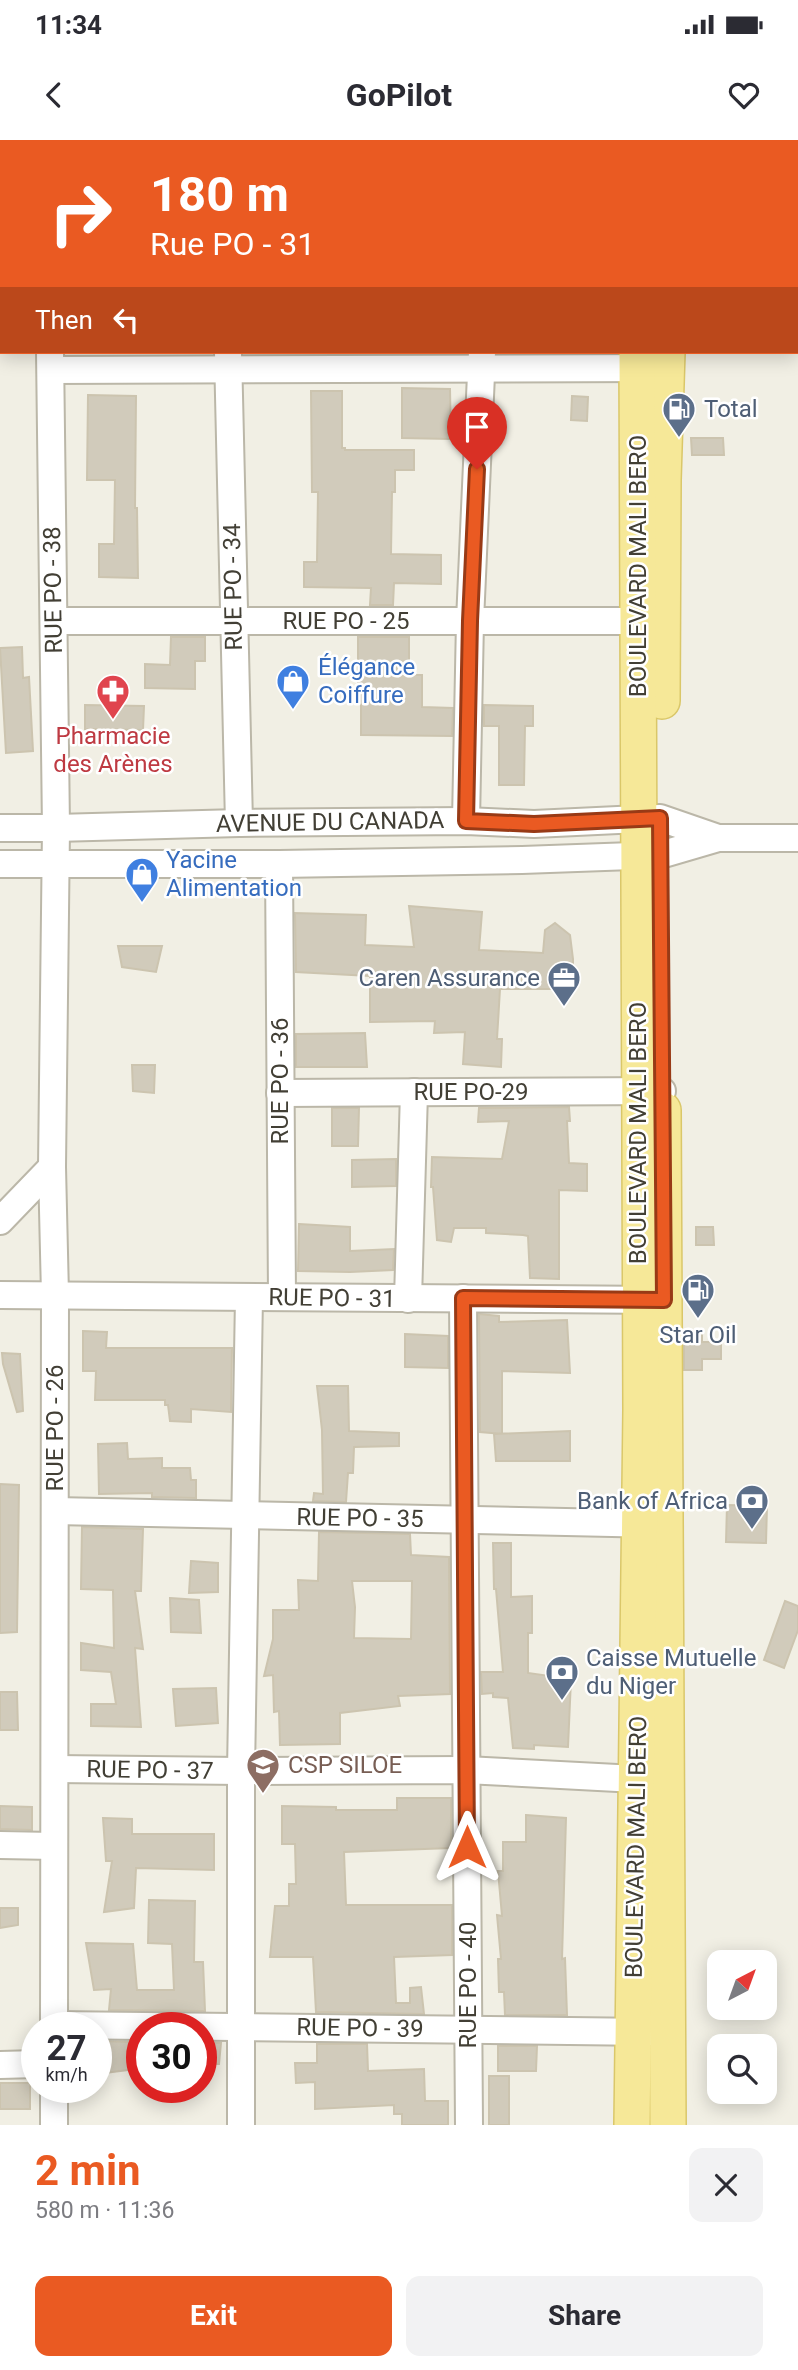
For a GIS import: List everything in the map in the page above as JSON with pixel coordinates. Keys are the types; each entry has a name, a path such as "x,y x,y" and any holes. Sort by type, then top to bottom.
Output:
{"main road":[{"name":"BOULEVARD MALI BERO","path":"650,818 639,621 652,360"},
{"name":"BOULEVARD MALI BERO","path":"632,2125 650,2031 653,1411 648,855 664,620 663,480 652,360"},
{"name":"BOULEVARD MALI BERO","path":"650,2031 668,2125"}],"street":[{"name":"RUE PO - 34","path":"228,360 239,822"},
{"path":"466,821 470,621 482,360"},
{"path":"50,361 652,360"},
{"name":"RUE PO - 38","path":"50,361 57,828"},
{"name":"RUE PO - 25","path":"54,621 639,621"},
{"path":"650,818 718,838 798,838"},
{"name":"AVENUE DU CANADA","path":"0,828 239,822 466,821 534,824 650,818"},
{"name":"RUE PO - 26","path":"54,2012 55,1295 52,1167 57,828"},
{"name":"AVENUE DU CANADA","path":"0,864 279,864 522,860 648,855 718,838"},
{"name":"RUE PO - 36","path":"279,864 282,1297"},
{"name":"RUE PO-29","path":"280,1093 650,1091"},
{"path":"408,1299 414,1092"},
{"path":"0,1221 52,1167"},
{"name":"RUE PO - 31","path":"0,1295 652,1300"},
{"path":"241,2125 248,1297"},
{"name":"RUE PO - 40","path":"463,1298 469,2125"},
{"name":"RUE PO - 35","path":"55,1511 652,1523"},
{"name":"RUE PO - 37","path":"55,1769 242,1772 466,1770 651,1780"},
{"path":"0,1845 54,1846"},
{"name":"RUE PO - 39","path":"112,2027 650,2031"},
{"path":"0,2065 21,2064"},
{"path":"54,2103 54,2125"}],"building":[{"path":"402,388 450,389 451,439 402,438"},
{"path":"311,391 342,391 342,448 345,450 414,450 414,470 395,470 391,554 441,555 441,584 394,583 393,605 370,605 371,588 304,587 304,562 317,562 318,492 312,492"},
{"path":"88,395 136,396 135,508 138,578 99,577 99,544 114,544 115,480 87,480"},
{"path":"572,396 588,397 587,421 571,420"},
{"path":"691,438 723,438 724,455 692,455"},
{"path":"171,637 205,637 205,661 195,661 195,689 145,688 145,664 170,665"},
{"path":"358,637 409,637 409,675 422,675 422,707 453,708 452,736 361,735"},
{"path":"22,647 23,678 29,677 33,751 6,753 0,648"},
{"path":"85,705 144,706 143,730 85,729"},
{"path":"484,705 533,706 533,726 525,726 524,785 499,785 499,726 484,726"},
{"path":"409,906 482,912 479,950 543,953 545,930 555,923 570,935 573,989 500,989 497,1039 502,1039 501,1067 463,1064 465,1032 434,1033 435,1021 370,1022 370,976 296,972 295,913 366,915 365,945 414,947"},
{"path":"118,946 162,946 156,972 122,967"},
{"path":"365,1033 367,1067 296,1067 296,1034"},
{"path":"132,1065 155,1065 154,1093 133,1091"},
{"path":"569,1107 569,1163 587,1164 587,1191 559,1190 559,1279 530,1278 528,1236 486,1233 486,1228 454,1228 451,1242 437,1240 431,1187 432,1157 502,1159 509,1121 478,1122 479,1108"},
{"path":"332,1108 359,1108 358,1146 332,1146"},
{"path":"396,1159 396,1186 352,1187 352,1160"},
{"path":"299,1224 350,1227 350,1251 394,1249 393,1270 298,1271"},
{"path":"696,1227 713,1227 714,1245 696,1245"},
{"path":"696,1277 711,1290 698,1306 684,1294 684,1290"},
{"path":"479,1314 499,1316 499,1322 567,1320 570,1373 502,1371 502,1434 480,1432"},
{"path":"83,1331 107,1332 106,1348 232,1348 231,1412 191,1409 191,1422 170,1421 165,1400 95,1400 96,1371 83,1371"},
{"path":"684,1331 702,1332 702,1342 721,1342 721,1359 702,1359 702,1370 684,1370"},
{"path":"405,1334 448,1336 448,1368 405,1367"},
{"path":"2,1353 20,1354 23,1411 17,1412"},
{"path":"317,1386 348,1386 349,1431 399,1433 399,1446 354,1447 353,1473 348,1473 346,1502 313,1501 314,1493 323,1494 322,1430"},
{"path":"570,1431 570,1461 496,1461 494,1434"},
{"path":"127,1443 128,1459 162,1458 162,1468 190,1468 191,1480 196,1480 196,1498 152,1497 152,1493 99,1494 98,1444"},
{"path":"0,1484 19,1485 17,1632 0,1633"},
{"path":"727,1505 767,1506 766,1543 726,1542"},
{"path":"82,1527 143,1529 141,1591 135,1591 143,1649 135,1648 141,1727 91,1726 91,1704 116,1704 111,1672 81,1670 81,1643 114,1648 113,1590 81,1589"},
{"path":"319,1532 410,1534 411,1555 449,1557 450,1694 398,1696 400,1706 340,1713 340,1744 280,1745 279,1711 274,1712 273,1675 264,1676 273,1639 273,1610 299,1610 298,1580 318,1581","holes":["352,1581 412,1581 411,1639 354,1638"]},
{"path":"493,1543 511,1543 511,1597 532,1596 528,1673 571,1679 568,1747 534,1745 534,1749 513,1748 508,1698 493,1697 493,1693 482,1694 481,1672 503,1672 494,1589"},
{"path":"191,1561 218,1563 218,1592 189,1593"},
{"path":"170,1598 199,1600 201,1633 171,1632"},
{"path":"785,1601 798,1606 798,1630 784,1668 764,1660"},
{"path":"216,1688 218,1723 176,1726 173,1689"},
{"path":"0,1692 17,1692 18,1730 0,1730"},
{"path":"397,1798 451,1798 451,1848 344,1852 346,1905 452,1905 452,1955 394,1957 396,2003 410,2003 410,1988 421,1987 424,2014 316,2012 313,1957 270,1957 275,1906 289,1906 289,1884 296,1884 295,1844 282,1844 282,1806 336,1807 336,1810 397,1810"},
{"path":"0,1806 32,1807 32,1830 0,1829"},
{"path":"526,1815 566,1818 562,1959 565,1958 567,2015 505,2015 504,1992 499,1992 498,1959 501,1959 497,1915 502,1916 498,1871 503,1871 503,1842 526,1842"},
{"path":"103,1818 132,1819 132,1834 214,1834 214,1870 136,1868 134,1908 104,1912 112,1861 106,1861"},
{"path":"149,1900 195,1901 194,1962 203,1962 205,2011 109,2010 111,1989 94,1990 86,1943 133,1944 137,1990 174,1990 172,1944 148,1943"},
{"path":"0,1908 18,1908 18,1925 0,1928"},
{"path":"112,2041 126,2042 126,2070 112,2072"},
{"path":"217,2043 221,2043 217,2064"},
{"path":"317,2044 367,2044 368,2071 424,2069 425,2101 448,2101 448,2125 402,2125 402,2114 394,2114 394,2105 315,2109 315,2082 296,2083 295,2063 317,2063"},
{"path":"498,2046 537,2046 536,2071 498,2071"},
{"path":"489,2076 509,2076 509,2125 489,2125"},
{"path":"0,2083 21,2083 21,2103 30,2103 30,2109 0,2109"}],"place":[{"name":"Total","path":"679,439"},
{"name":"Élégance Coiffure","path":"293,711"},
{"name":"Pharmacie des Arènes","path":"113,721"},
{"name":"Yacine Alimentation","path":"142,904"},
{"name":"Caren Assurance","path":"564,1008"},
{"name":"Star Oil","path":"698,1320"},
{"name":"Bank of Africa","path":"752,1531"},
{"name":"Caisse Mutuelle du Niger","path":"562,1702"},
{"name":"CSP SILOE","path":"263,1795"}],"route":[{"path":"467,1847 463,1298 664,1300 660,818 534,824 466,821 470,621 477,469"}]}
